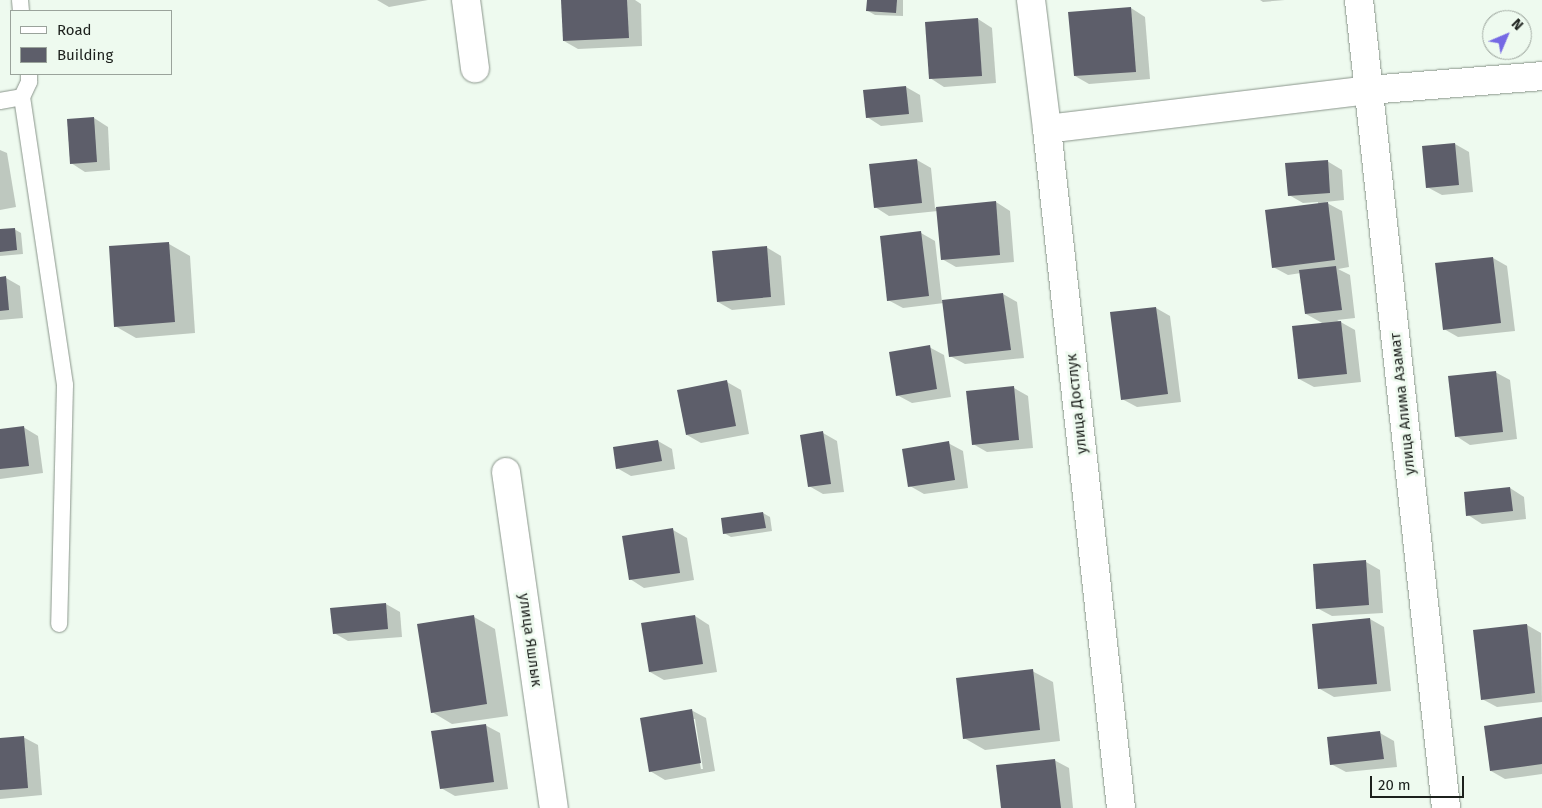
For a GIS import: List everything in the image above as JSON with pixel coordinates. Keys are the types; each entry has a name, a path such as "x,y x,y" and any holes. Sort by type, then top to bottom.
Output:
{"street":[{"path":"466,0 475,68"},
{"name":"улица Достлук","path":"1031,0 1048,130 1121,808"},
{"name":"улица Алима Азамат","path":"1359,0 1446,808"},
{"path":"1048,130 1369,90 1542,76"},
{"name":"улица Яшлык","path":"506,472 554,808"}],"lane":[{"path":"28,75 30,82 22,97 64,385 59,624"},
{"path":"0,101 22,97"}],"building":[{"path":"561,0 627,0 629,38 563,41"},
{"path":"867,0 897,0 896,13 866,11"},
{"path":"1131,7 1136,72 1074,76 1068,12"},
{"path":"978,18 982,76 929,79 925,22"},
{"path":"906,86 909,114 866,118 863,90"},
{"path":"94,117 97,162 70,164 67,119"},
{"path":"1455,143 1459,185 1426,188 1422,146"},
{"path":"917,159 922,203 874,208 869,164"},
{"path":"1328,160 1330,193 1288,196 1285,163"},
{"path":"996,201 1000,255 941,260 936,207"},
{"path":"1328,202 1335,260 1272,268 1265,210"},
{"path":"15,228 17,250 0,252 0,229"},
{"path":"921,231 929,296 887,301 880,236"},
{"path":"169,242 175,322 114,327 109,246"},
{"path":"767,246 771,297 717,302 712,251"},
{"path":"1493,257 1501,323 1443,330 1435,263"},
{"path":"1336,266 1342,310 1305,314 1299,270"},
{"path":"6,276 9,310 0,311 0,277"},
{"path":"1003,293 1011,350 949,357 942,300"},
{"path":"1156,307 1168,394 1121,400 1110,312"},
{"path":"1341,321 1347,374 1298,379 1292,326"},
{"path":"930,345 937,389 896,396 889,352"},
{"path":"1496,371 1503,432 1455,437 1448,376"},
{"path":"727,380 736,426 686,435 677,390"},
{"path":"1014,386 1019,440 972,445 966,391"},
{"path":"24,426 29,466 0,469 0,429"},
{"path":"823,431 831,484 808,487 800,435"},
{"path":"658,440 662,461 616,469 613,447"},
{"path":"949,441 955,480 908,487 902,449"},
{"path":"1510,487 1513,511 1466,516 1464,492"},
{"path":"763,512 766,528 723,534 721,518"},
{"path":"673,528 680,573 629,580 622,536"},
{"path":"1366,560 1369,605 1316,609 1313,564"},
{"path":"386,603 388,629 333,634 330,608"},
{"path":"474,615 487,704 431,713 417,624"},
{"path":"695,615 703,664 649,672 641,623"},
{"path":"1370,618 1377,684 1318,689 1312,624"},
{"path":"1527,624 1535,693 1481,700 1473,630"},
{"path":"1033,669 1040,730 963,739 956,678"},
{"path":"692,709 701,763 649,772 640,718"},
{"path":"1542,717 1542,764 1490,771 1484,726"},
{"path":"486,724 494,782 440,789 431,731"},
{"path":"1380,731 1384,759 1330,765 1327,737"},
{"path":"24,736 28,788 0,790 0,738"},
{"path":"1055,759 1061,808 1001,808 996,765"}]}
